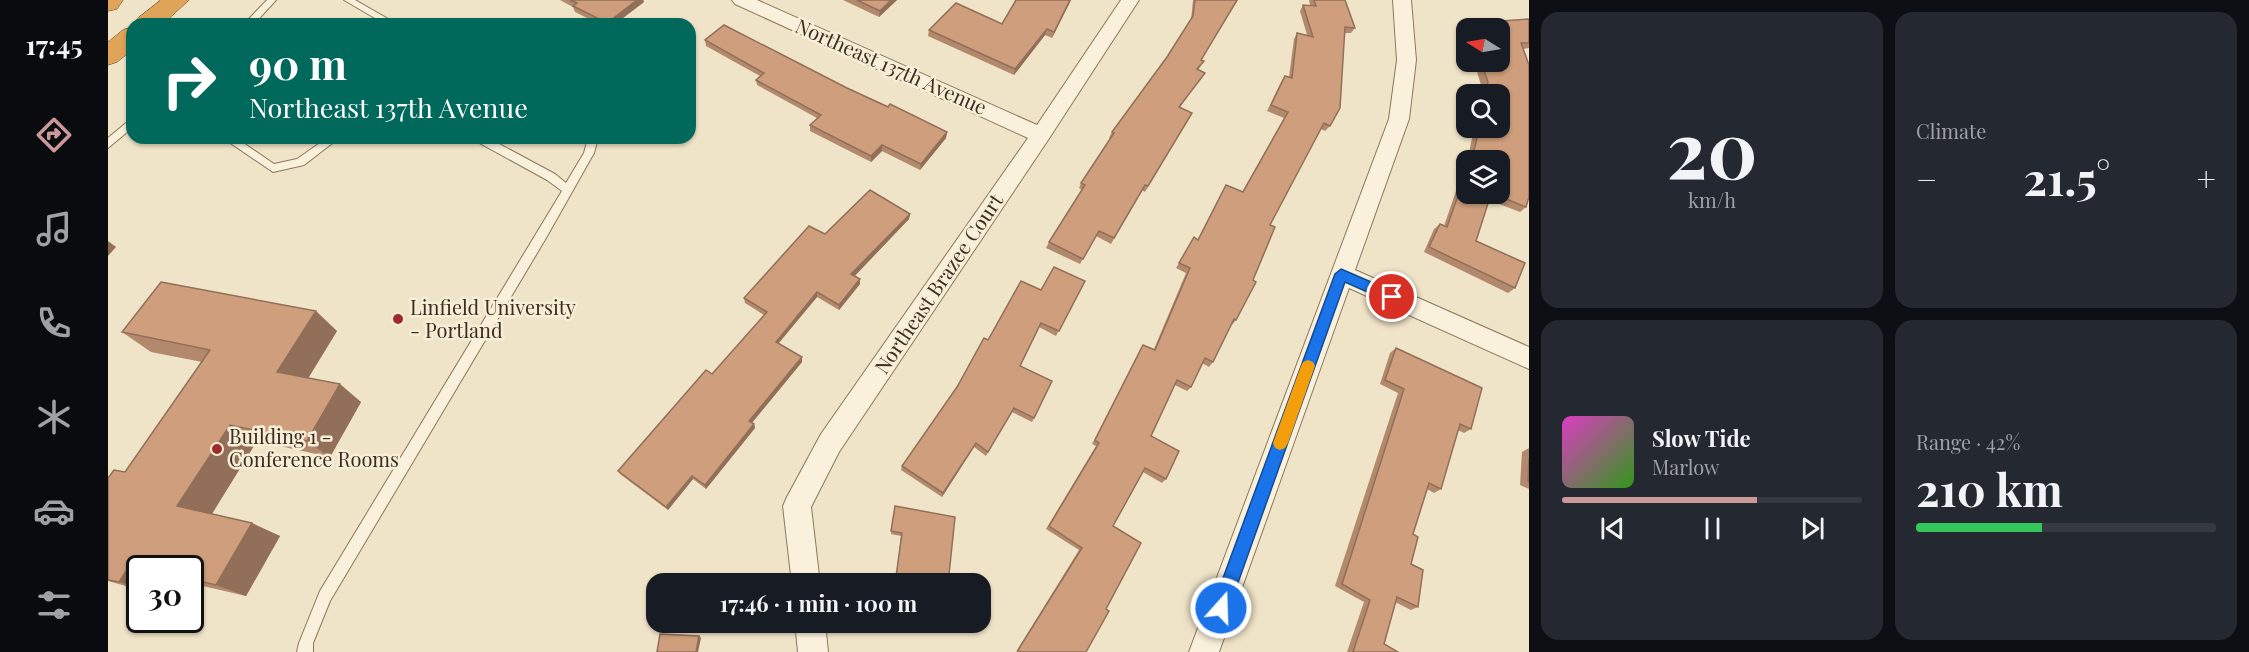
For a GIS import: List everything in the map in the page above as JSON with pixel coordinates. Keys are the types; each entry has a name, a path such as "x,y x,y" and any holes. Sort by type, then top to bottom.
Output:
{"highway":[{"path":"154,18 177,0"},
{"path":"108,56 126,41"}],"street":[{"name":"Northeast 137th Avenue","path":"741,0 1041,135"},
{"name":"Northeast Brazee Court","path":"805,573 797,506 825,454 1130,0"},
{"path":"1204,652 1341,274 1400,119 1408,64 1408,37 1402,0"},
{"path":"1341,274 1529,358"},
{"path":"811,633 813,652"}],"lane":[{"path":"255,18 272,0"},
{"path":"348,0 381,18"},
{"path":"108,144 126,128"},
{"path":"237,144 273,168 300,162 326,144"},
{"path":"491,144 551,177 568,190"},
{"path":"304,652 325,596 568,190 589,153 591,144"}],"building":[{"path":"570,0 637,0 614,18 597,18 573,6 577,3"},
{"path":"857,0 891,0 880,11"},
{"path":"1016,0 1070,0 1054,32 1047,29 1015,69 929,30 956,3 1002,24"},
{"path":"1195,0 1237,0 1201,60 1204,61 1197,69 1205,73 1179,107 1192,113 1148,186 1145,185 1114,238 1099,231 1083,259 1049,242 1085,185 1081,183 1114,133 1112,132 1167,57 1193,16"},
{"path":"1314,0 1345,0 1355,28 1345,27 1340,108 1330,126 1324,123 1270,225 1275,227 1253,280 1256,282 1236,320 1234,319 1213,362 1205,358 1191,387 1177,380 1151,436 1179,451 1166,479 1145,468 1113,526 1141,543 1106,609 1109,611 1086,652 1021,652 1018,650 1082,548 1049,526 1099,443 1095,440 1143,345 1155,350 1190,268 1179,263 1194,237 1198,240 1226,185 1243,192 1288,112 1271,105 1285,76 1292,78 1297,33 1313,37 1303,5 1316,6"},
{"path":"1510,20 1529,20 1529,43 1521,43 1529,65 1529,197 1526,207 1510,200 1510,150 1474,150 1477,138 1510,138 1510,84 1488,84 1484,72 1510,72"},
{"path":"724,25 847,88 888,107 890,104 947,132 921,164 882,145 871,156 810,125 821,115 756,80 764,73 705,40"},
{"path":"870,190 910,214 851,274 860,279 839,305 817,292 776,342 802,357 749,421 754,424 705,485 692,476 666,507 618,471 706,370 712,374 767,312 744,298 809,226 825,234"},
{"path":"1456,201 1456,204 1488,204 1476,241 1525,263 1515,288 1429,247 1440,224 1447,227"},
{"path":"1054,267 1085,281 1059,331 1041,323 1020,366 1052,381 1034,418 1014,408 988,452 976,443 943,493 902,466 957,387 984,338 988,340 1021,281 1041,290"},
{"name":"Building 1 - Conference Rooms","path":"161,282 316,311 277,372 340,384 307,441 230,425 177,506 252,523 216,585 204,582 204,555 126,555 126,571 119,582 108,580 108,478 114,470 125,472 210,350 122,332"},
{"path":"1396,348 1482,388 1471,429 1460,424 1441,489 1429,483 1413,534 1418,537 1411,564 1423,570 1418,607 1397,597 1384,644 1398,652 1353,652 1370,600 1342,584 1404,389 1385,380"},
{"path":"895,506 955,517 949,573 897,573 902,533 891,531"},
{"path":"660,634 699,636 696,652 657,652"}],"slow traffic":[{"path":"1280,443 1308,366"}],"place":[{"name":"Linfield University - Portland","path":"398,319"},
{"name":"Building 1 - Conference Rooms","path":"217,449"}],"route":[{"path":"1221,608 1341,274 1392,297"}]}
